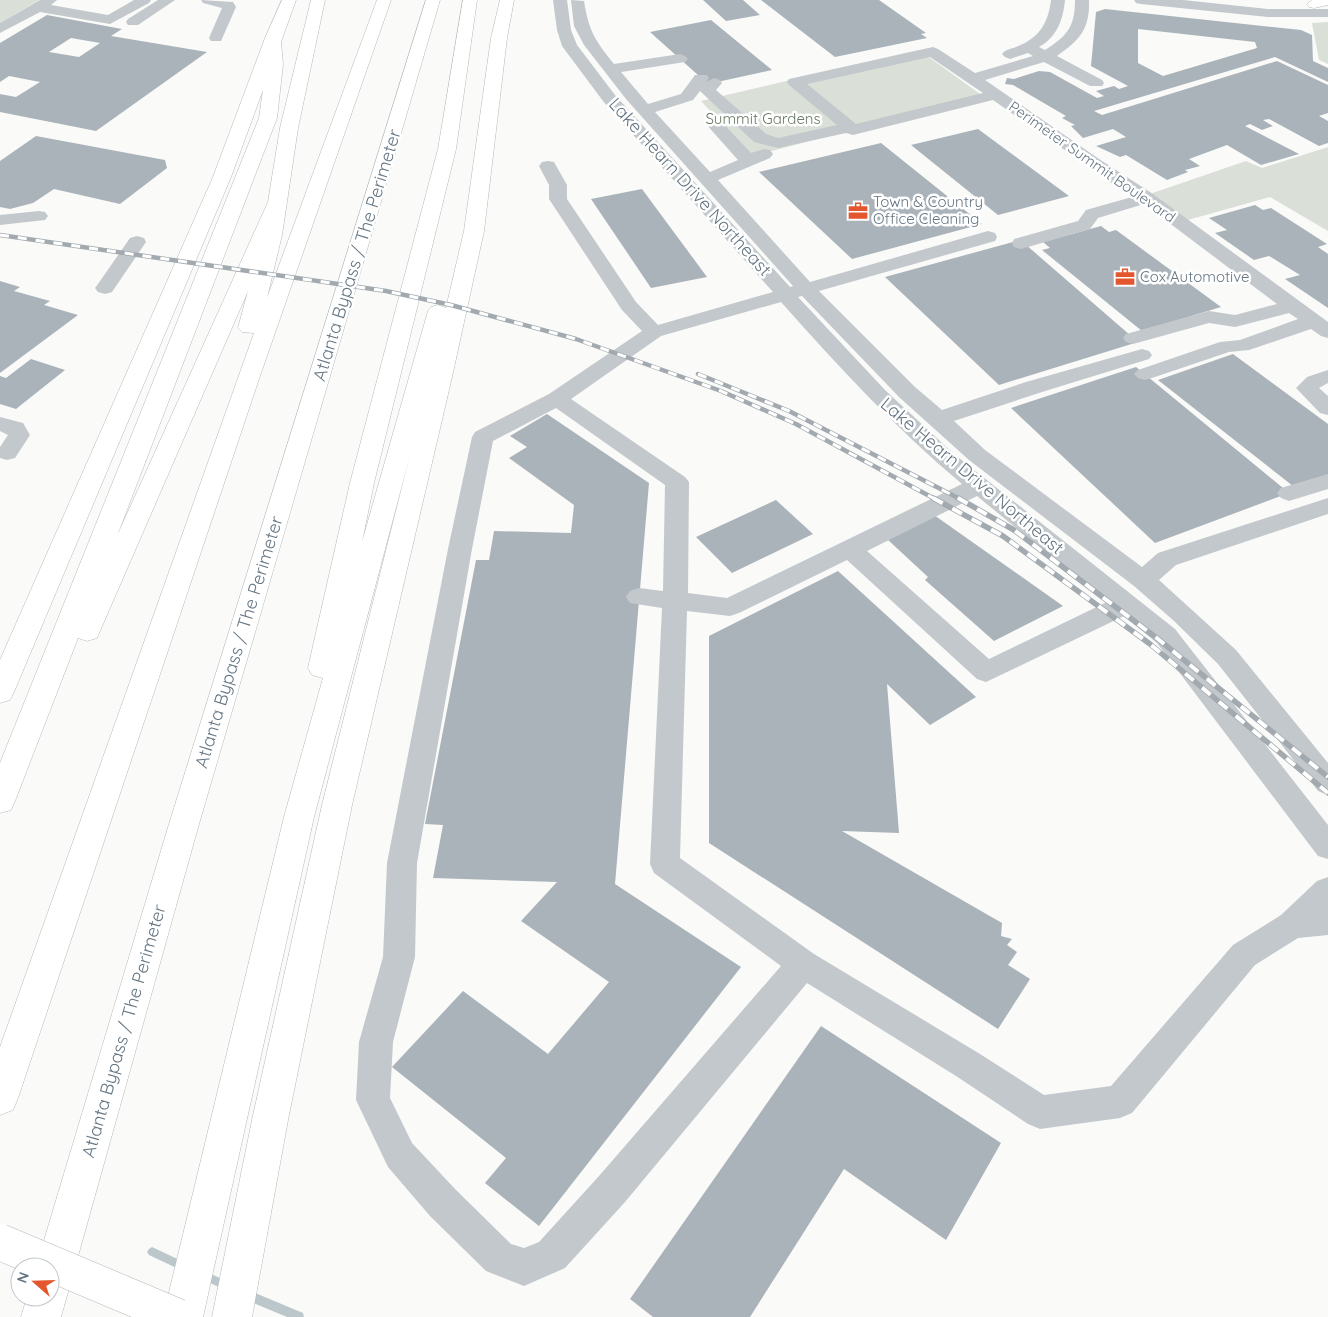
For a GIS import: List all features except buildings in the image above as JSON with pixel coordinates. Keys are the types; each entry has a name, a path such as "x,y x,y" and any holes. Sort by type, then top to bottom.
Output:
{"main road":[{"path":"0,692 222,177 289,0"},
{"path":"249,376 244,348 272,234 289,128 318,0"},
{"path":"0,1098 249,376 384,0"},
{"name":"Atlanta Bypass / The Perimeter","path":"58,1257 184,824 433,0"},
{"path":"299,817 300,772 362,484 447,149 470,0"},
{"path":"232,1317 270,1120 337,804 441,377 474,232 499,38 507,0"},
{"path":"0,801 268,118 275,64 274,38"},
{"path":"183,1317 299,817 489,127"},
{"path":"26,737 73,662 278,198"},
{"path":"0,1242 178,1317"}],"street":[{"path":"0,29 43,4 110,20 144,0"},
{"path":"132,23 168,0"},
{"path":"208,0 228,5 229,7 216,38"},
{"name":"Lake Hearn Drive Northeast","path":"560,0 564,30 570,46 609,98 786,295 877,395 946,459 1166,636 1328,847"},
{"name":"Lake Hearn Drive Northeast","path":"577,0 581,26 589,42 645,110 805,288 907,392 977,455 1142,580 1183,615 1227,657 1328,783"},
{"path":"958,68 1037,44 1057,18 1058,0"},
{"path":"974,78 1047,57 1065,43 1082,19 1082,0"},
{"path":"1141,0 1268,13 1328,13"},
{"path":"1157,2 1323,3"},
{"path":"1028,48 1096,83"},
{"name":"Perimeter Summit Boulevard","path":"849,127 795,82 933,52 974,78 1116,180 1146,198 1320,327"},
{"path":"611,69 680,59"},
{"path":"645,110 687,97 708,81 708,90 760,138 778,143 849,127 853,130 996,95"},
{"path":"706,178 721,174 757,158 712,121"},
{"path":"548,166 558,185 558,199 629,306 654,332"},
{"path":"1021,243 1084,225 1092,214 1146,198"},
{"path":"0,220 39,216"},
{"path":"803,964 592,1211 552,1254 524,1267 499,1258 443,1203 400,1155 373,1100 376,1042 400,957 399,912 402,862 483,437 557,399 654,332 786,295 903,254 956,245 988,237"},
{"path":"105,288 137,242"},
{"path":"956,245 974,253"},
{"path":"940,420 952,414 1034,387 1140,356 1242,346 1320,327"},
{"path":"1328,376 1314,381 1307,388 1328,408"},
{"path":"557,399 677,482 675,599 665,864 803,964 968,1065 1040,1112 1120,1101 1244,955 1292,925 1328,890"},
{"path":"0,424 15,428 19,435 7,453"},
{"path":"1289,493 1328,481"},
{"path":"639,597 675,599 730,607 979,485"},
{"path":"1142,580 1167,559 1328,506"},
{"path":"850,549 986,672 1125,604"},
{"path":"1292,925 1328,922"}],"lane":[{"path":"1140,356 1209,317 1235,321 1291,306"}],"green space":[{"path":"0,0 39,0 0,23"},
{"path":"1328,22 1328,64 1319,60 1312,23"},
{"name":"Summit Gardens","path":"919,50 983,96 752,156 701,101"},
{"path":"1328,147 1328,231 1270,197 1177,223 1141,197 1246,161 1262,168"}],"waterway":[{"path":"152,1252 183,1266"},
{"path":"205,1276 227,1286"},
{"path":"248,1295 299,1317"}],"railway":[{"path":"0,235 386,291 451,305 576,339 721,391 796,424 935,499"},
{"path":"698,374 789,411 960,499"},
{"path":"933,498 1003,536 1150,644 1328,793"},
{"path":"958,498 1014,530 1158,639 1328,777"}],"place":[{"name":"Town & Country Office Cleaning","path":"858,211"},
{"name":"Cox Automotive","path":"1125,277"}]}
